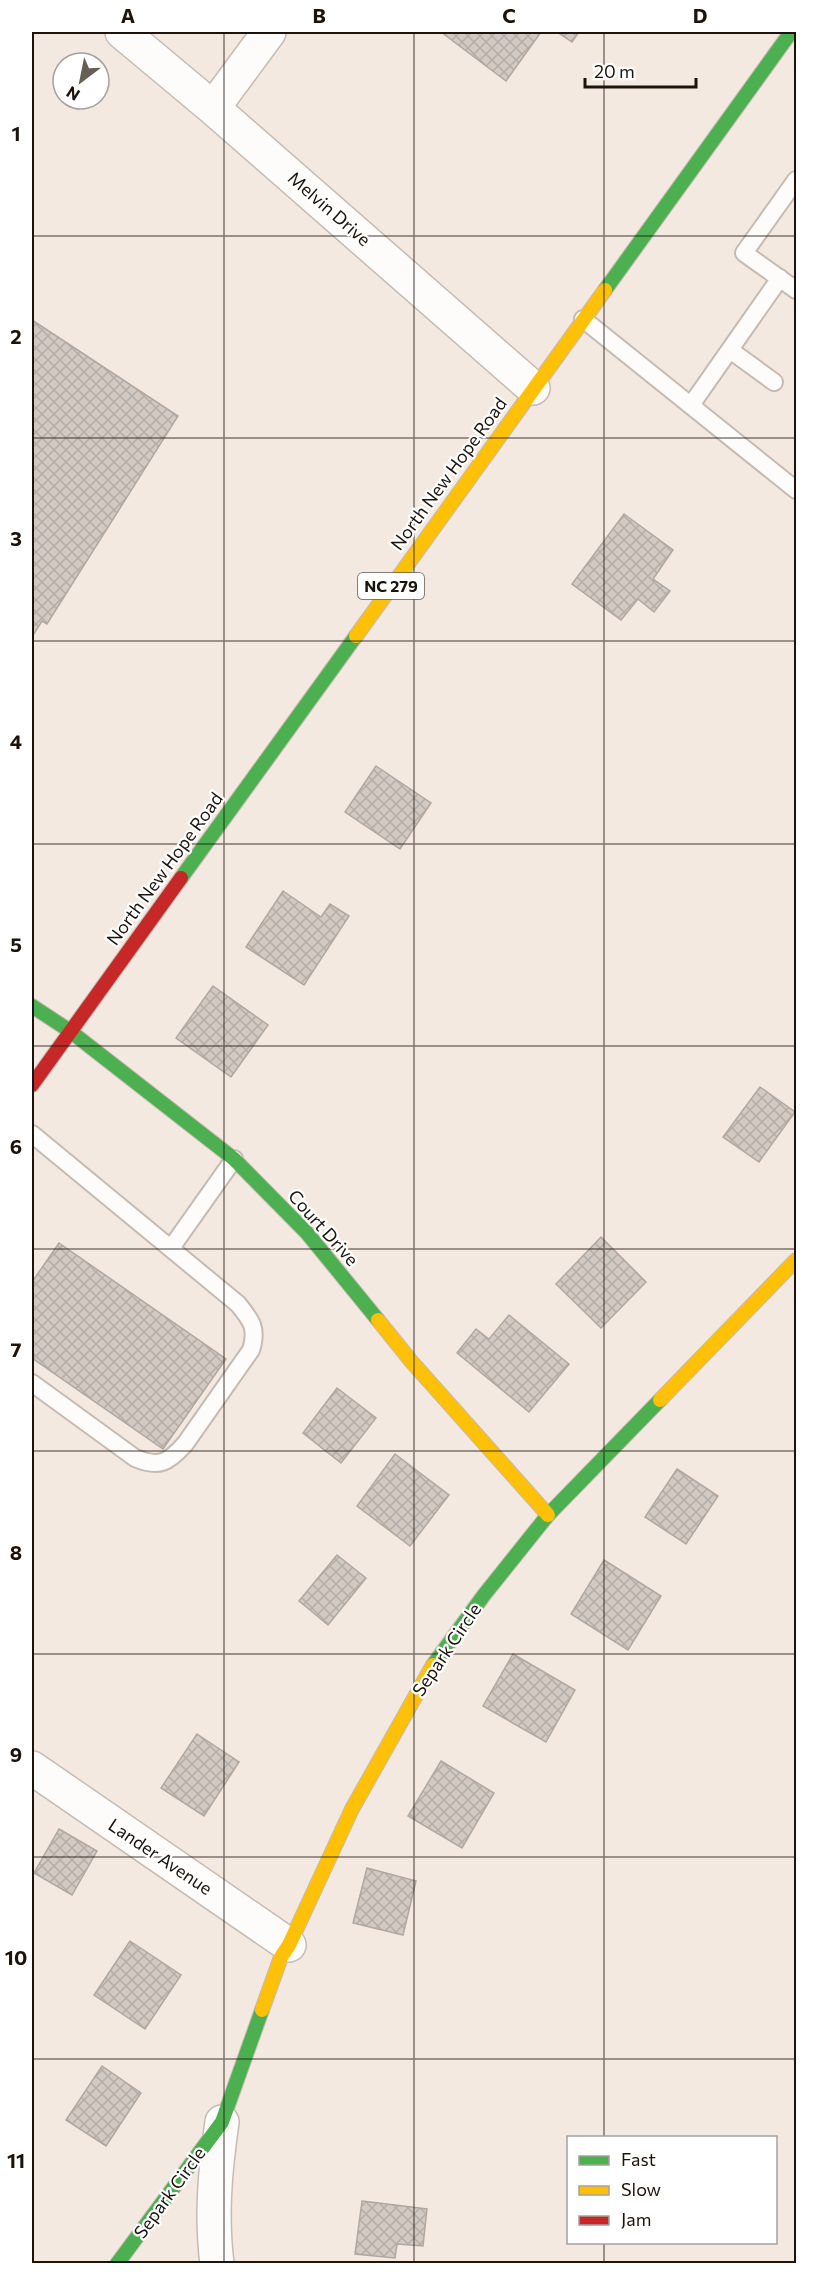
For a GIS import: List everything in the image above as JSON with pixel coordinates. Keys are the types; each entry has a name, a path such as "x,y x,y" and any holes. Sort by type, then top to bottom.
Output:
{"street":[{"name":"Melvin Drive","path":"122,32 213,108 533,388"},
{"path":"213,108 269,32"},
{"name":"North New Hope Road","path":"32,1085 791,32"},
{"name":"Court Drive","path":"32,1006 70,1031 234,1159 307,1233 411,1361 548,1515"},
{"name":"Separk Circle","path":"217,2264 214,2241 214,2177 222,2122 281,1957 289,1945 352,1809 430,1669 484,1595 548,1515 796,1260"},
{"name":"Lander Avenue","path":"32,1768 289,1945"},
{"name":"Separk Circle","path":"117,2264 222,2122"}],"lane":[{"path":"795,186 744,254 796,290"},
{"path":"691,405 780,278"},
{"path":"583,319 796,490"},
{"path":"730,350 774,382"},
{"path":"32,1134 238,1304 251,1320 255,1337 251,1350 185,1444 174,1456 162,1463 149,1464 135,1458 32,1383"},
{"path":"171,1248 234,1159"}],"building":[{"path":"441,32 541,32 506,81"},
{"path":"557,32 579,32 572,42"},
{"path":"32,320 178,416 47,624 42,621 32,637"},
{"path":"624,514 673,550 653,579 670,591 654,612 638,599 621,620 572,584"},
{"path":"376,766 431,803 400,849 345,812"},
{"path":"283,891 321,917 330,904 349,916 304,985 246,947"},
{"path":"213,986 268,1025 231,1077 176,1038"},
{"path":"760,1087 795,1112 759,1162 723,1137"},
{"path":"601,1237 646,1282 601,1328 556,1284"},
{"path":"59,1243 226,1359 163,1449 32,1358 32,1282"},
{"path":"509,1315 569,1364 529,1412 457,1353 476,1329 489,1339"},
{"path":"337,1388 376,1418 341,1463 303,1433"},
{"path":"395,1454 449,1495 410,1546 357,1506"},
{"path":"677,1469 718,1496 686,1544 645,1517"},
{"path":"337,1555 366,1578 328,1625 299,1601"},
{"path":"604,1560 661,1596 628,1650 571,1614"},
{"path":"513,1654 575,1690 546,1742 483,1706"},
{"path":"197,1734 239,1762 204,1816 161,1788"},
{"path":"441,1761 494,1793 462,1848 408,1816"},
{"path":"59,1829 97,1851 72,1895 34,1873"},
{"path":"367,1868 416,1881 403,1935 353,1923"},
{"path":"130,1941 181,1975 145,2029 94,1995"},
{"path":"102,2066 141,2093 106,2146 66,2120"},
{"path":"362,2201 427,2209 423,2246 397,2244 395,2258 355,2254"}],"traffic: fast":[{"path":"605,290 791,32"},
{"path":"181,878 356,636"},
{"path":"32,1006 70,1031 234,1159 307,1233 378,1320"},
{"path":"433,1665 484,1595 548,1515 660,1400"},
{"path":"117,2264 222,2122 262,2010"}],"traffic: slow":[{"path":"356,636 605,290"},
{"path":"660,1400 796,1260"},
{"path":"378,1320 411,1361 548,1515"},
{"path":"262,2010 281,1957 289,1945 352,1809 433,1665"}],"traffic: jam":[{"path":"32,1085 181,878"}]}
